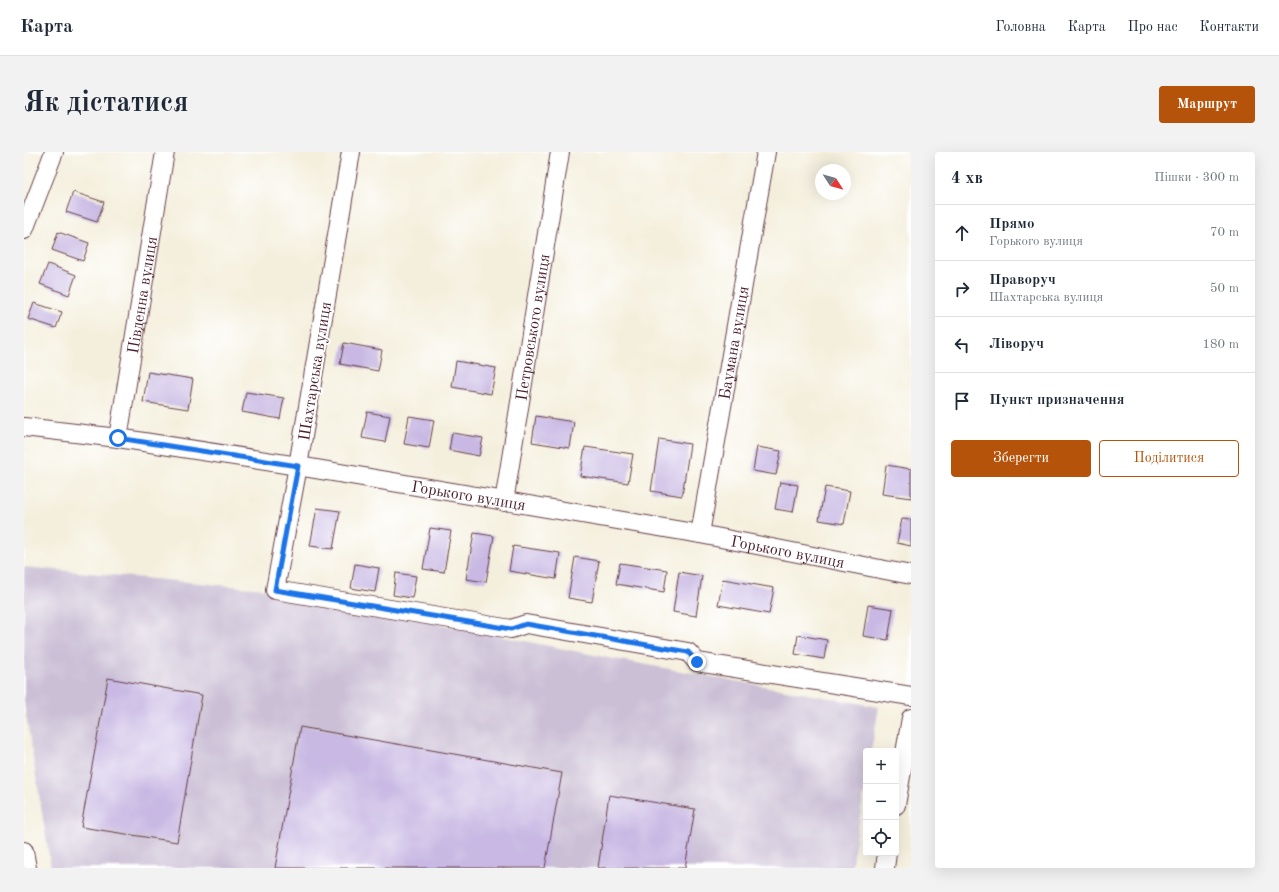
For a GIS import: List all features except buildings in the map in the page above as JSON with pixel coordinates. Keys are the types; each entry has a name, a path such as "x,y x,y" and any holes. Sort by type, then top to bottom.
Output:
{"street":[{"path":"24,230 54,152"},
{"name":"Південна вулиця","path":"118,438 165,152"},
{"name":"Шахтарська вулиця","path":"350,152 298,466 275,590 511,629 526,624 533,625 688,652 697,662 911,696"},
{"name":"Петровського вулиця","path":"504,502 560,152"},
{"name":"Баумана вулиця","path":"700,534 766,152"},
{"name":"Горького вулиця","path":"24,427 118,438 298,466 700,534 911,575"},
{"path":"899,794 908,759 911,718"},
{"path":"885,868 887,856"}],"shaded area":[{"path":"24,567 264,589 609,658 879,707 872,748 863,748 863,799 851,868 51,868 24,702"}],"route":[{"path":"118,438 298,466 275,590 511,629 526,624 688,652 697,662"}]}
